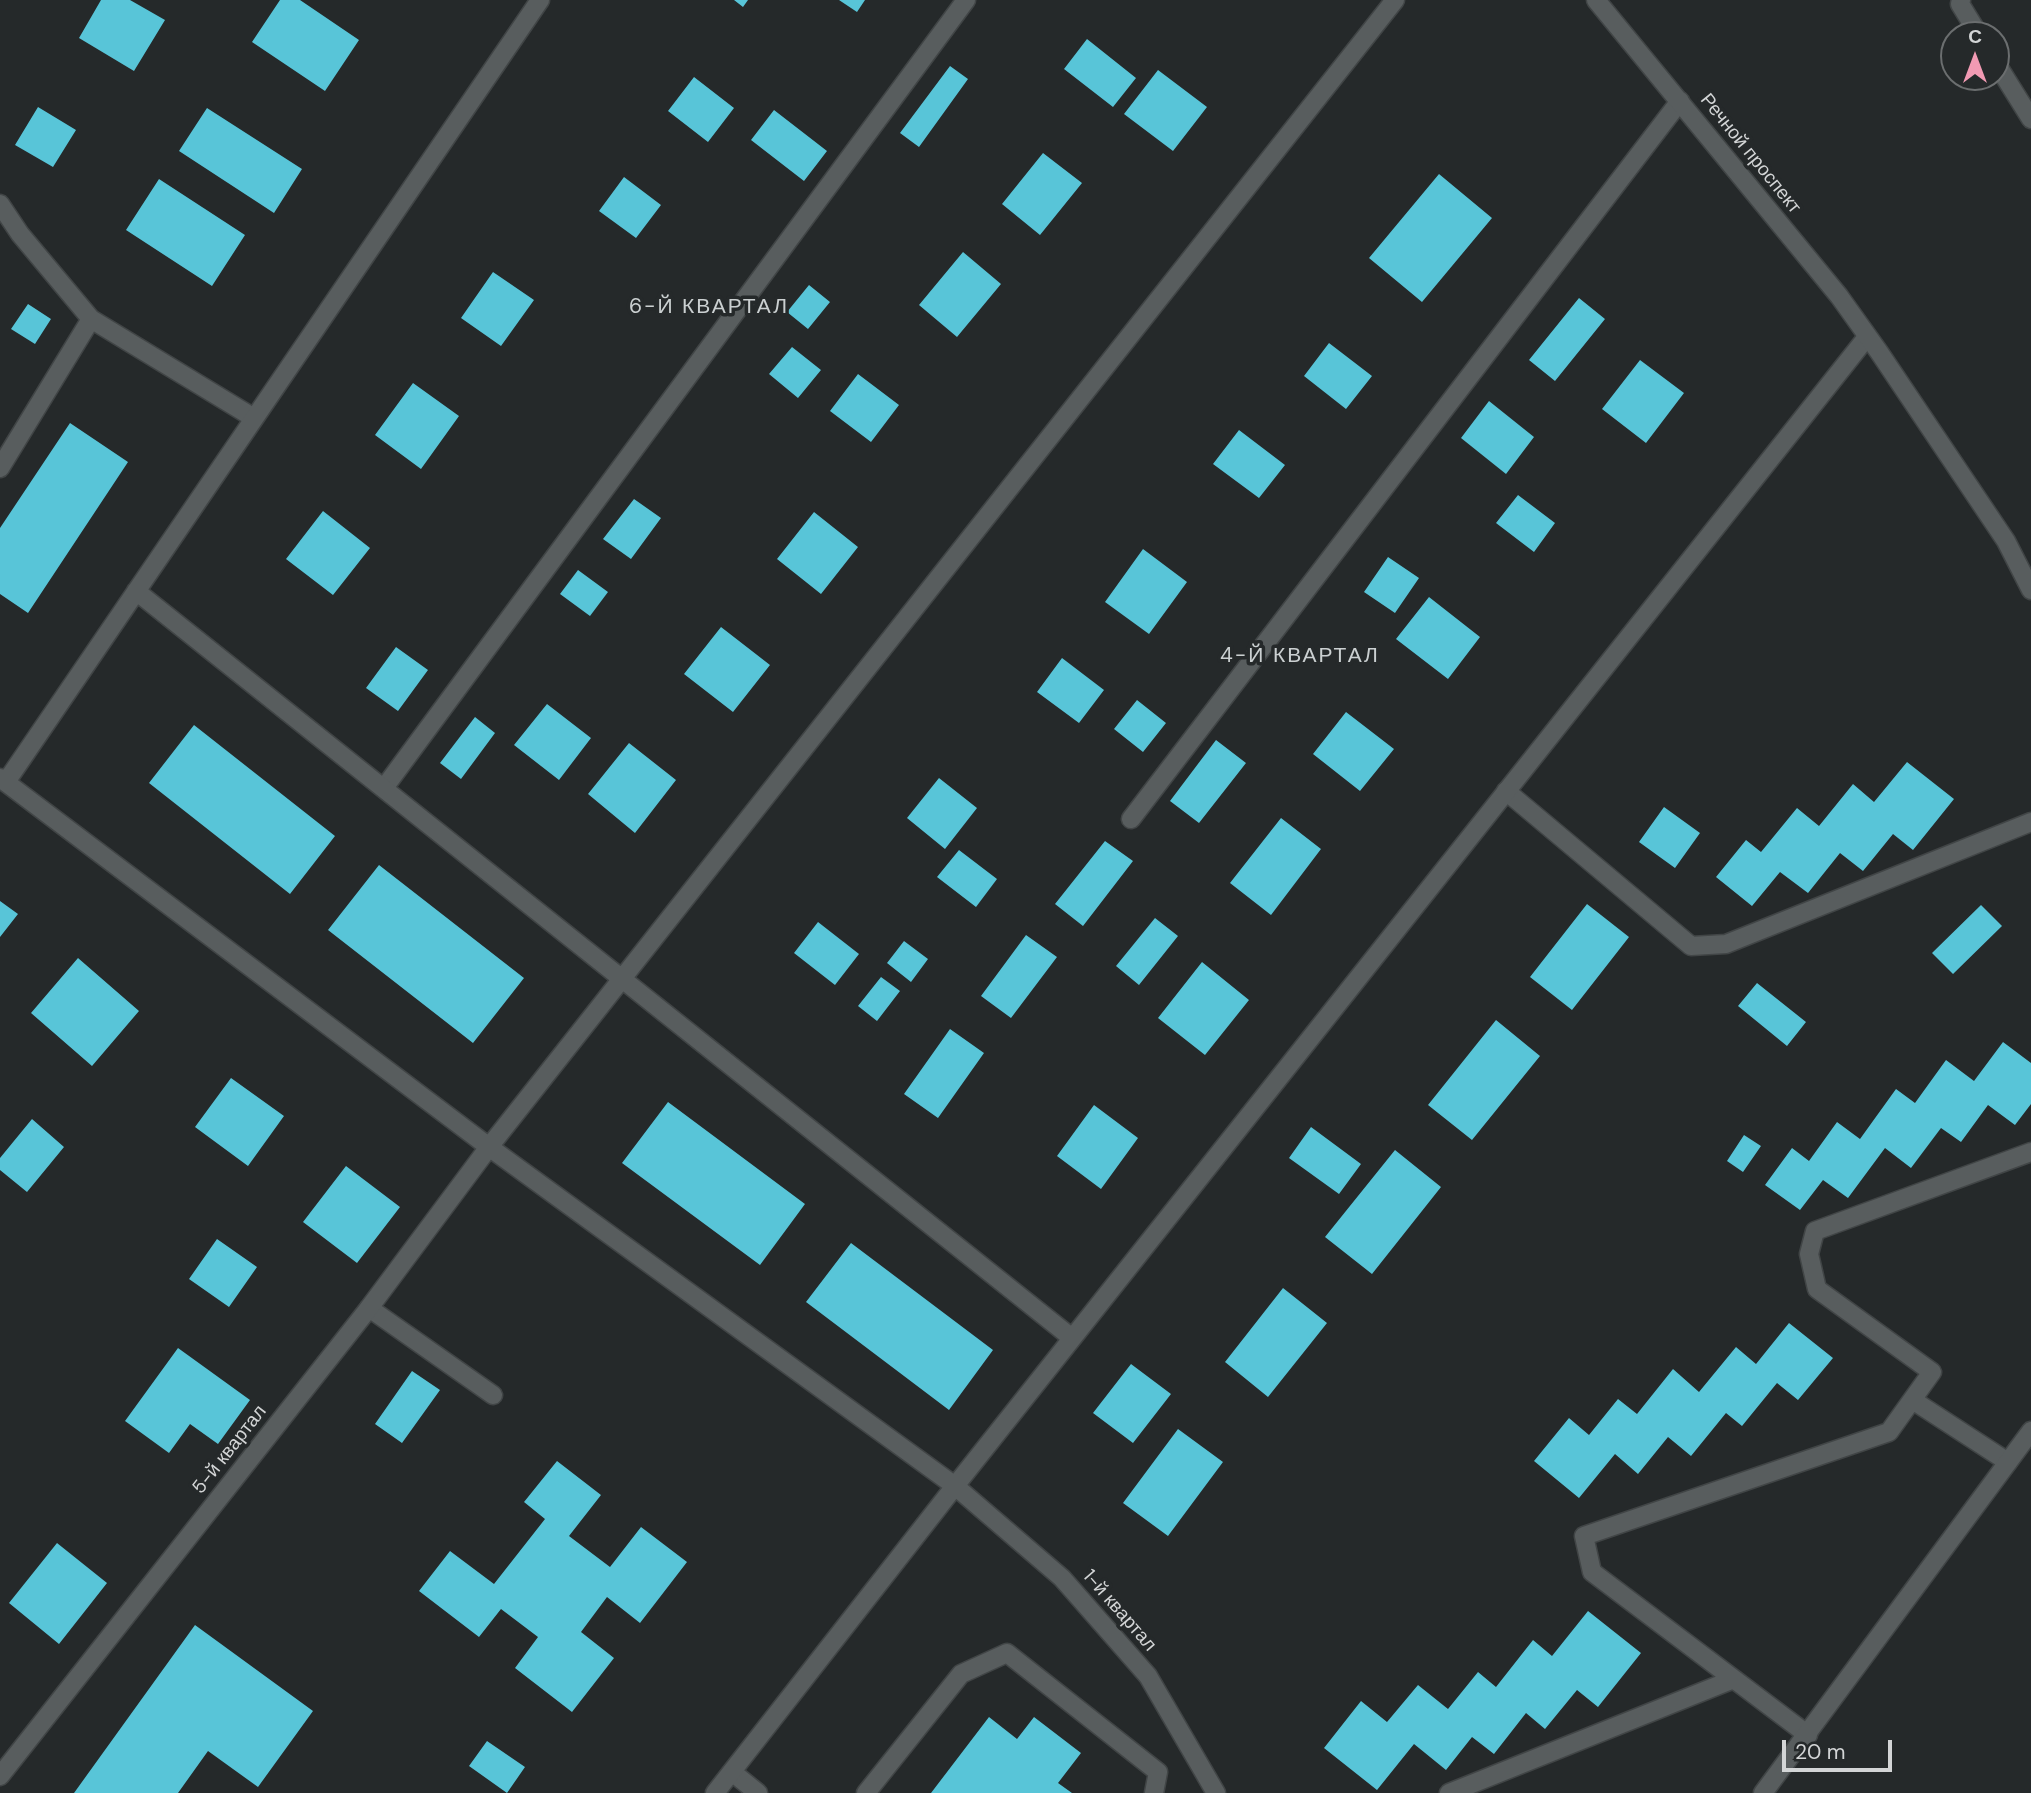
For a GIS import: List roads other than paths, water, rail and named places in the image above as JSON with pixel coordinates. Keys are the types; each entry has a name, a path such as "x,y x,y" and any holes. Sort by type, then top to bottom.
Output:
{"street":[{"path":"3,780 136,591 540,0"},
{"path":"384,788 966,0"},
{"name":"5-й квартал","path":"0,1776 369,1308 489,1147 1395,0"},
{"name":"Речной проспект","path":"1596,0 1839,296 1880,352 2006,541 2031,590"},
{"path":"1961,0 1960,4 1970,21"},
{"path":"2010,85 2031,119"},
{"path":"1131,819 1680,101"},
{"path":"0,204 20,234 91,319 254,418"},
{"path":"0,468 91,319"},
{"path":"715,1793 1072,1338 1867,337"},
{"path":"136,591 1072,1338"},
{"name":"1-й квартал","path":"3,780 489,1147 955,1486 1062,1578 1148,1676 1216,1793"},
{"path":"1506,791 1691,946 1726,944 2031,822"},
{"path":"1808,1735 1592,1572 1584,1536 1889,1432 1914,1401 1932,1372 1817,1289 1808,1254 1815,1231 2031,1152"},
{"path":"369,1308 494,1395"},
{"path":"1914,1401 2008,1462"},
{"path":"1763,1793 2031,1431"},
{"path":"866,1793 961,1674 1007,1653 1158,1772 1154,1793"},
{"path":"1449,1793 1734,1679"},
{"path":"732,1772 758,1793"}],"district":[{"name":"6-Й КВАРТАЛ","path":"709,307"},
{"name":"4-Й КВАРТАЛ","path":"1300,656"}]}
